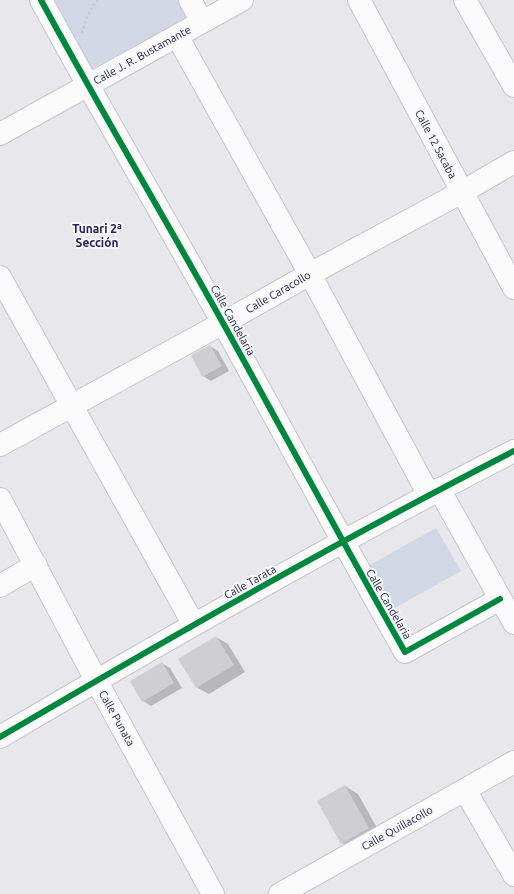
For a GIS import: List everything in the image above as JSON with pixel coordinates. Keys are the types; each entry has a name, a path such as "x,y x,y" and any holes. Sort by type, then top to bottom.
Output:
{"street":[{"name":"Calle Candelaria","path":"41,0 223,323 405,652 500,599"},
{"path":"190,0 202,22"},
{"name":"Calle J. R. Bustamante","path":"0,134 242,0"},
{"name":"Calle 12 Sacaba","path":"359,0 514,288"},
{"path":"465,0 514,86"},
{"path":"177,36 434,492 514,623"},
{"name":"Calle Caracollo","path":"0,445 514,162"},
{"path":"0,277 194,625"},
{"name":"Calle Tarata","path":"0,737 96,680 343,542 434,492 514,451"},
{"name":"Calle Punata","path":"0,499 96,680 213,894"},
{"path":"0,586 36,565"},
{"name":"Calle Quillacollo","path":"280,894 514,762"},
{"path":"465,790 514,875"}],"path":[{"path":"81,34 86,20 93,6 98,0"}],"shaded area":[{"path":"55,0 177,0 187,19 91,69"},
{"path":"436,528 461,571 393,609 368,566"}],"building":[{"path":"210,345 222,366 202,377 191,355"},
{"path":"216,636 234,665 196,688 178,659"},
{"path":"162,662 174,683 142,702 130,681"},
{"path":"345,785 369,828 341,844 317,801"}],"cycle path":[{"path":"41,0 223,323 405,652 500,599"},
{"path":"0,737 319,554 514,451"}],"district":[{"name":"Tunari 2ª Sección","path":"97,235"}]}
